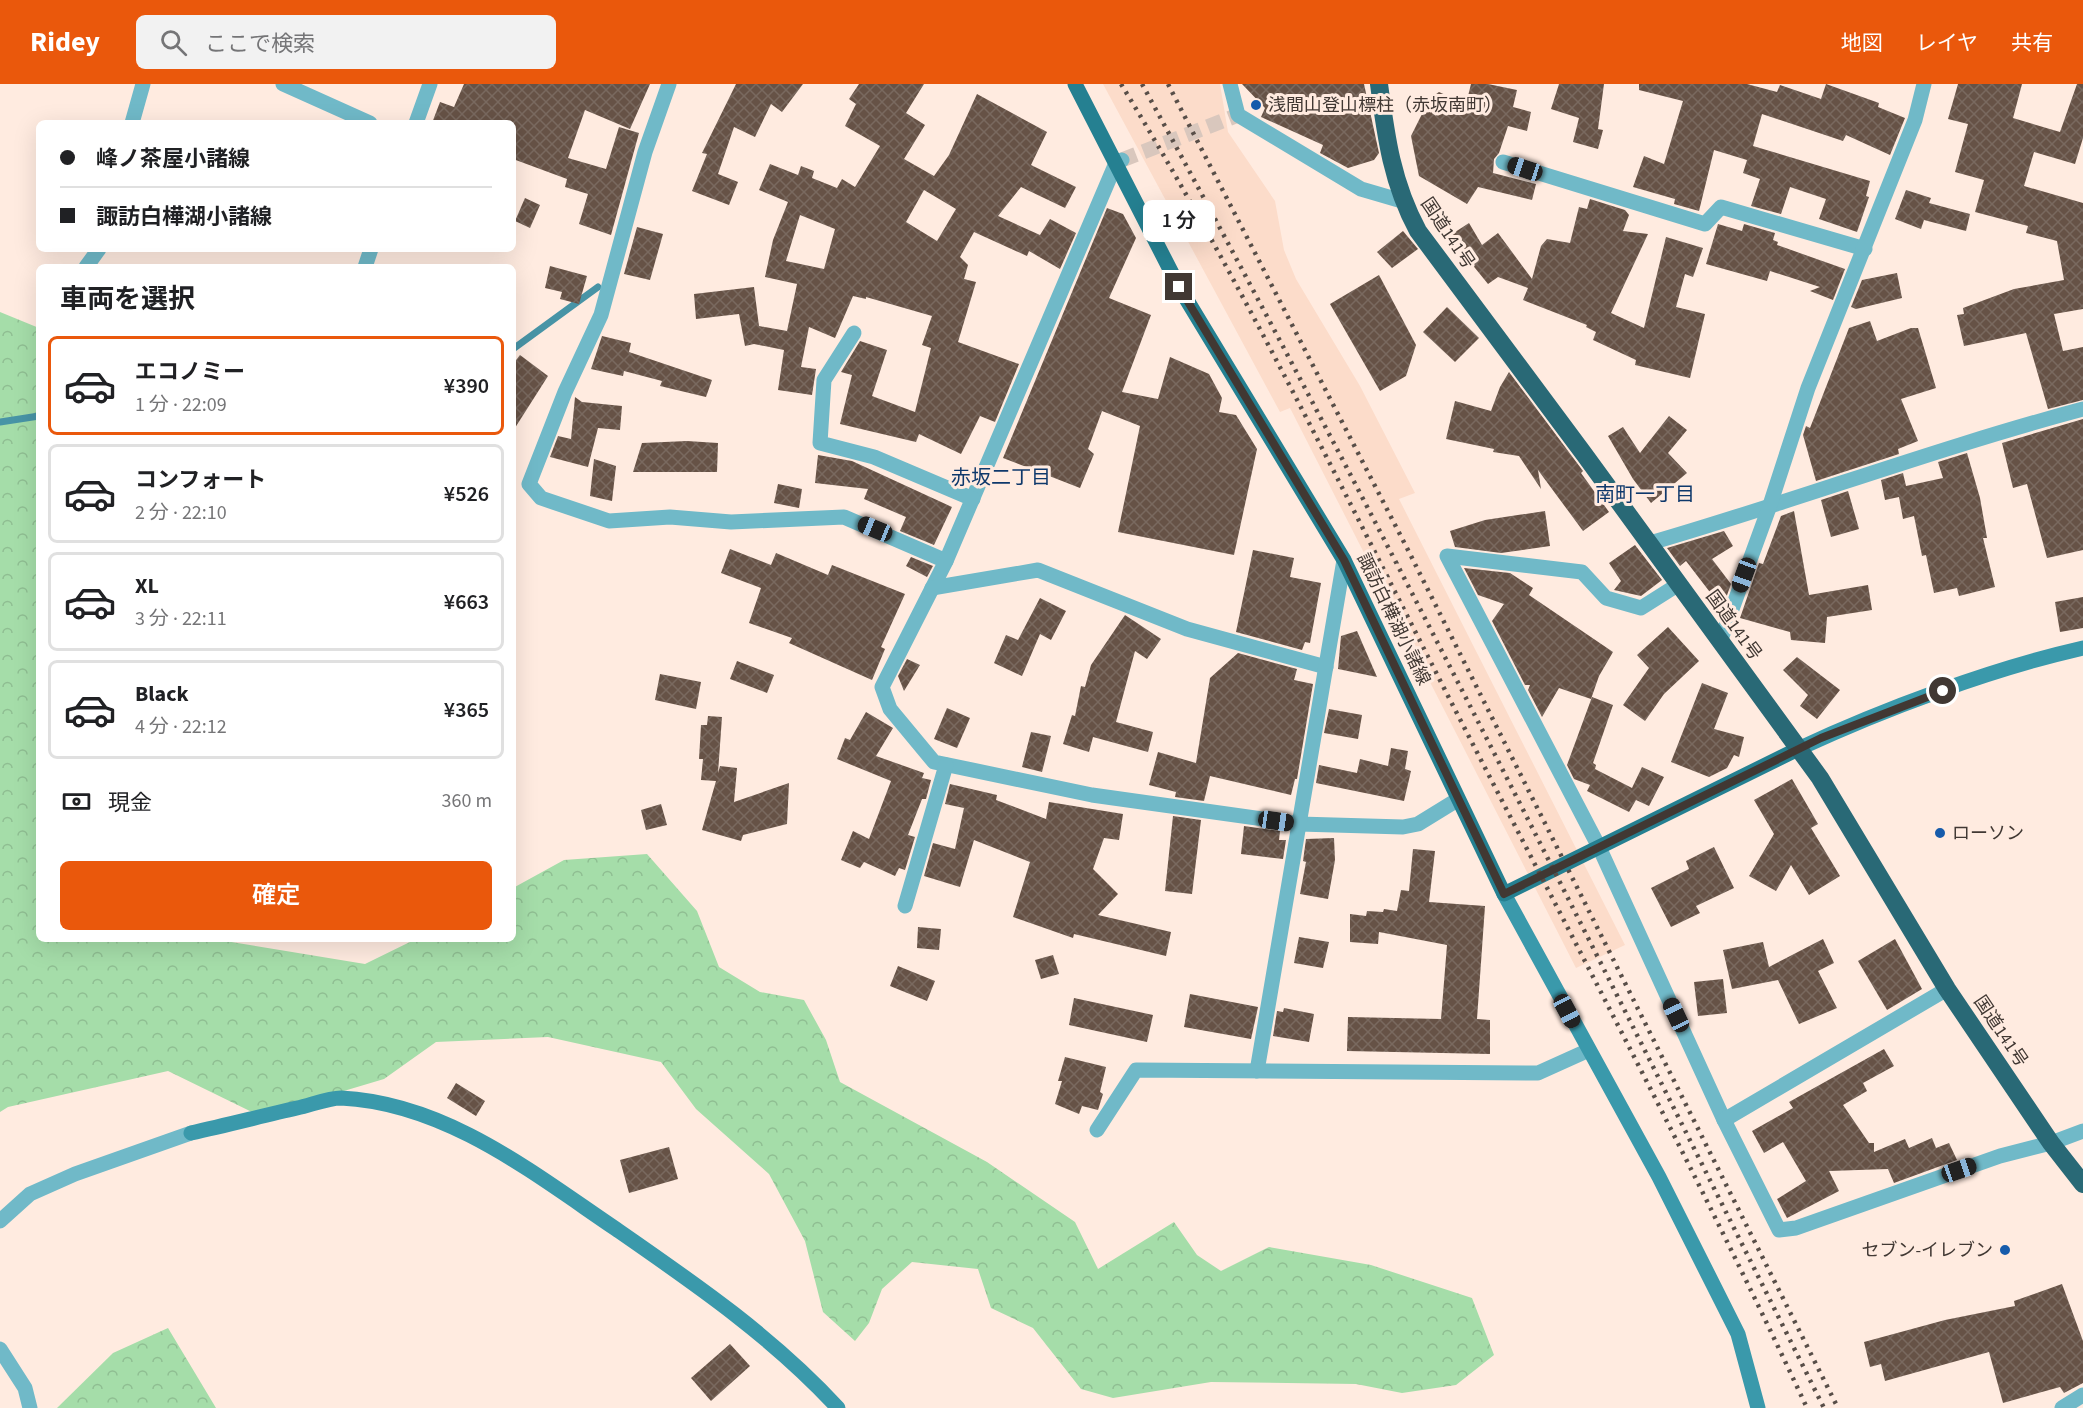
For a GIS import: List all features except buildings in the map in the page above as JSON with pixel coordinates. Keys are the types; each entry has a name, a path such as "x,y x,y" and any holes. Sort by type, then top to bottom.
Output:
{"highway":[{"name":"国道141号","path":"1379,84 1387,144 1402,201 1418,231 1781,722 1820,778 1947,989 2051,1143 2083,1184"}],"main road":[{"name":"諏訪白樺湖小諸線","path":"1075,84 1119,161 1179,287 1344,560 1504,894"},
{"path":"1504,894 1798,749"}],"street":[{"path":"133,120 143,84"},
{"path":"283,84 363,120"},
{"path":"417,120 430,84"},
{"path":"669,84 645,152 602,315 565,392 529,484 541,498 609,521 670,517 731,522 844,517 946,561"},
{"path":"1230,84 1238,115 1361,189 1402,201"},
{"path":"1720,642 1769,508 1808,388 1915,120 1924,84"},
{"path":"1119,161 946,561 882,687 890,710 934,762 1092,795 1299,824 1403,827 1418,824 1457,800"},
{"path":"1503,162 1706,224 1721,207 1865,249"},
{"path":"854,333 824,380 820,442 874,457 973,499"},
{"path":"1650,543 1769,508 1994,433 2083,409"},
{"path":"1678,584 1641,608 1606,598 1582,572 1447,556 1596,849 1724,1120 1779,1230 1796,1228 2000,1156 2051,1143 2083,1131"},
{"path":"1257,1071 1344,560"},
{"path":"932,588 1038,570 1187,629 1326,666"},
{"path":"1798,749 1943,691 2043,657 2083,648"},
{"path":"905,906 946,765"},
{"path":"1504,894 1659,1177 1738,1334 1758,1408"},
{"path":"1724,1120 1947,989"},
{"path":"1097,1130 1136,1070 1538,1073 1588,1050"},
{"path":"0,1221 30,1194 75,1174 191,1133 339,1098 392,1105 452,1128 504,1153 666,1264 737,1316 818,1386 838,1408"},
{"path":"0,1349 25,1388 30,1408"},
{"path":"2062,1408 2083,1395"}],"shaded area":[{"path":"1103,84 1220,84 1228,132 1275,201 1284,250 1296,279 1360,386 1415,493 1399,499 1625,945 1576,968 1290,408 1280,412"}],"green space":[{"path":"0,312 36,327 36,942 231,942 365,964 410,942 516,942 516,886 564,860 647,854 697,911 719,967 760,992 804,1000 826,1040 840,1082 987,1162 1075,1222 1098,1269 1174,1222 1197,1255 1221,1271 1269,1247 1371,1265 1472,1298 1494,1355 1456,1385 1402,1393 1356,1384 1211,1382 1113,1398 1081,1389 1033,1328 991,1308 978,1269 912,1262 882,1289 869,1323 855,1341 823,1312 805,1241 769,1174 696,1109 661,1062 548,1037 436,1042 384,1079 260,1116 168,1071 8,1107 0,1112"},
{"path":"168,1328 216,1408 57,1408 113,1353"}],"waterway":[{"path":"516,347 598,287"},
{"path":"0,422 36,416"}],"tunnel":[{"path":"1122,160 1238,115"}],"railway":[{"path":"1121,84 1208,233 1289,385 1675,1138 1807,1408"},
{"path":"1142,84 1404,577 1824,1408"},
{"path":"1168,84 1409,552 1838,1408"}],"place":[{"name":"浅間山登山標柱（赤坂南町）","path":"1256,105"},
{"name":"ローソン","path":"1940,833"},
{"name":"セブン-イレブン","path":"2005,1250"}],"district":[{"name":"赤坂二丁目","path":"1001,477"},
{"name":"南町一丁目","path":"1645,494"}],"route":[{"path":"1179,287 1344,560 1504,894 1821,738 1943,691"}]}
